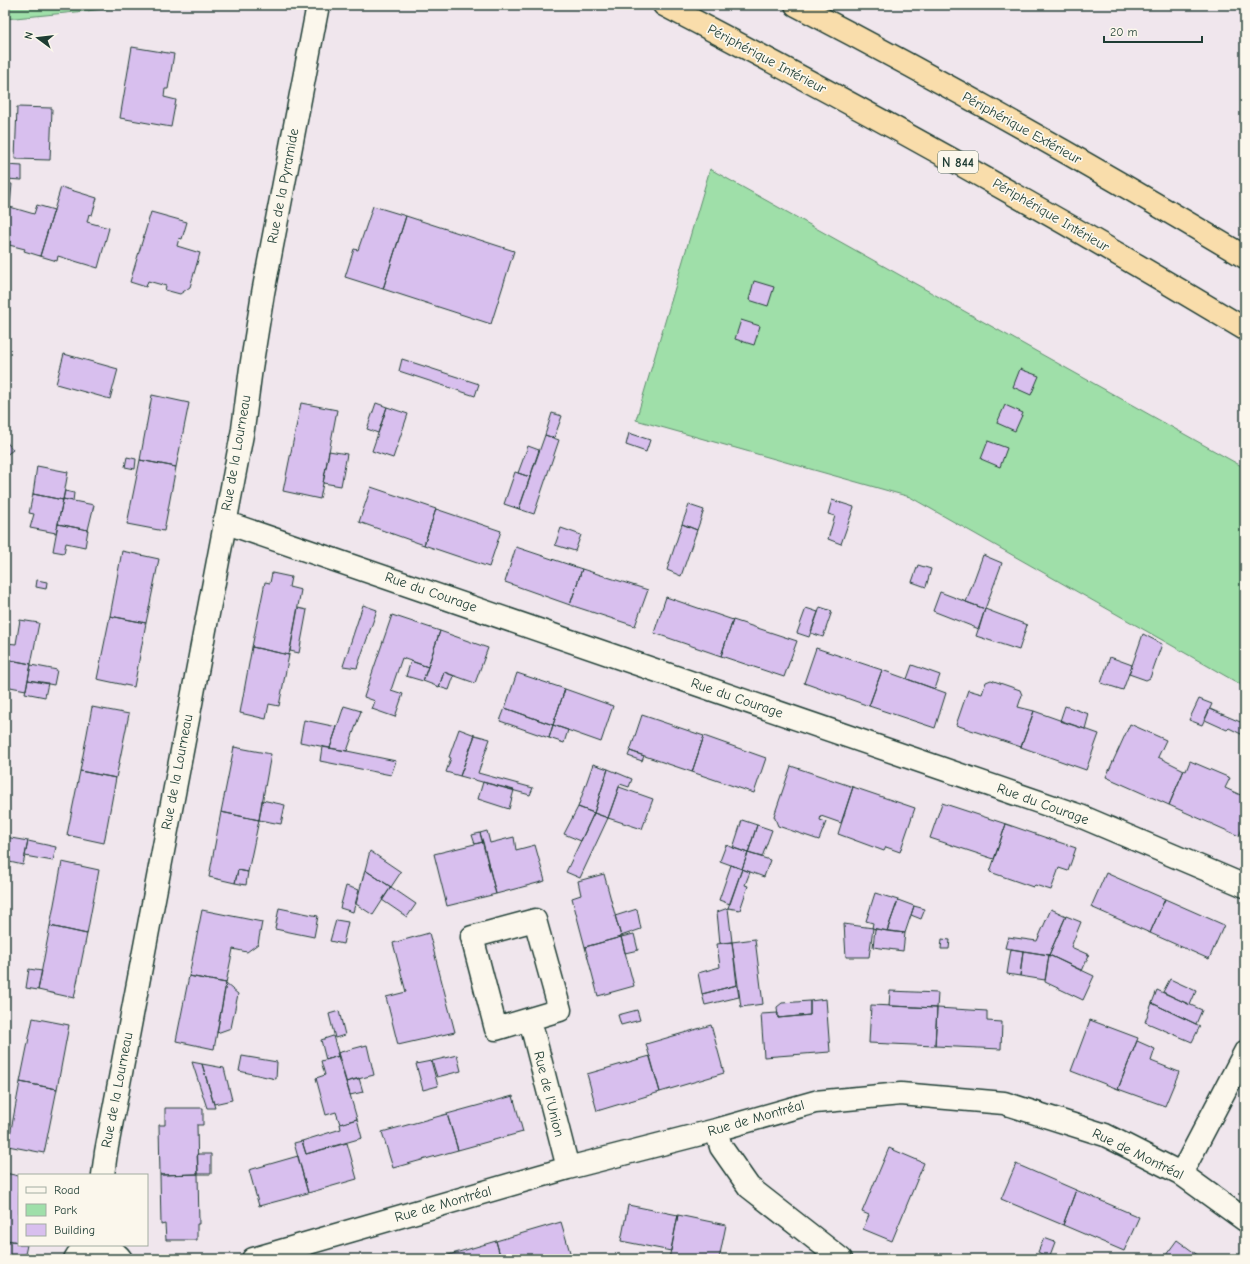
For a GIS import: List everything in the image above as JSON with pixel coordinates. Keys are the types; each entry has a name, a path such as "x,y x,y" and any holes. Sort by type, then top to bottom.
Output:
{"highway":[{"name":"Périphérique Intérieur","path":"664,5 770,60 973,170 1147,270 1245,329"},
{"name":"Périphérique Extérieur","path":"796,5 1062,150 1245,257"}],"street":[{"name":"Rue de la Pyramide","path":"251,368 263,293 318,5"},
{"name":"Rue de la Lourneau","path":"103,1174 107,1144 224,522 243,429 251,368"},
{"name":"Rue du Courage","path":"224,522 1080,816 1245,886"},
{"path":"535,920 560,1010 530,1020 496,1029 472,937 535,920"},
{"name":"Rue de l'Union","path":"530,1020 568,1168"},
{"path":"1180,1173 1188,1161 1245,1052"},
{"name":"Rue de Montréal","path":"253,1259 568,1168 716,1130 815,1102 901,1094 1004,1102 1105,1135 1180,1173 1245,1220"},
{"path":"716,1130 721,1147 750,1187 842,1259"},
{"path":"75,1259 82,1251 94,1246"},
{"path":"102,1246 112,1249 121,1259"}],"green space":[{"path":"5,5 146,5 5,19"},
{"path":"710,169 1245,468 1245,687 910,497 636,420"}],"building":[{"path":"132,47 174,54 168,89 165,89 164,97 176,100 171,127 120,118"},
{"path":"17,107 52,108 50,160 15,159"},
{"path":"6,165 22,166 22,180 5,179"},
{"path":"5,184 12,184 10,207 34,214 37,205 54,210 40,256 24,251 25,249 9,245 10,241 5,240"},
{"path":"61,187 97,198 92,215 89,214 87,222 109,228 98,268 58,256 57,261 40,256"},
{"path":"373,206 406,216 383,289 345,277 354,249 358,250"},
{"path":"151,212 187,222 182,239 179,238 177,246 200,253 190,287 180,294 165,290 166,286 148,281 146,287 130,282"},
{"path":"406,216 514,251 491,324 383,289"},
{"path":"754,281 774,287 768,306 749,300"},
{"path":"741,320 760,326 754,345 735,339"},
{"path":"64,354 118,369 110,399 56,384"},
{"path":"402,359 479,384 475,396 399,371"},
{"path":"1020,369 1039,376 1031,395 1013,387"},
{"path":"152,395 189,403 176,467 140,460"},
{"path":"301,403 337,410 320,499 283,491"},
{"path":"376,403 387,407 378,433 367,429"},
{"path":"1005,405 1023,413 1015,431 997,423"},
{"path":"387,407 408,414 393,458 372,451"},
{"path":"552,413 562,416 554,438 545,435"},
{"path":"629,433 650,440 646,452 626,445"},
{"path":"545,435 559,440 534,514 519,509"},
{"path":"5,440 13,450 5,456"},
{"path":"988,441 1007,448 1000,467 981,459"},
{"path":"528,446 539,450 530,477 518,473"},
{"path":"329,451 347,454 341,486 323,483"},
{"path":"127,457 136,459 135,469 125,467"},
{"path":"140,460 176,467 164,531 127,524"},
{"path":"37,466 68,472 63,500 33,494"},
{"path":"515,472 530,477 519,509 504,504"},
{"path":"371,487 436,509 424,545 359,522"},
{"path":"65,491 74,493 73,501 63,499"},
{"path":"33,494 63,500 56,533 30,528 34,514 29,513"},
{"path":"63,499 94,505 88,530 58,524"},
{"path":"832,500 854,507 841,544 828,539 835,516 828,514"},
{"path":"689,505 704,510 697,530 682,524"},
{"path":"436,509 501,531 489,567 424,545"},
{"path":"58,524 88,530 85,547 66,543 64,553 53,551"},
{"path":"682,524 697,530 681,576 667,570"},
{"path":"561,528 581,535 575,551 555,545"},
{"path":"516,547 582,569 570,605 505,582"},
{"path":"122,551 159,559 146,623 110,616"},
{"path":"983,555 1002,563 985,609 966,602"},
{"path":"918,565 931,569 926,587 912,582"},
{"path":"582,569 648,590 635,626 570,605"},
{"path":"272,573 291,577 289,587 301,590 289,655 252,647 265,582 270,583"},
{"path":"37,580 47,582 46,589 36,587"},
{"path":"940,592 985,609 979,629 933,611"},
{"path":"666,597 733,620 721,656 654,633"},
{"path":"363,605 377,610 357,668 343,666"},
{"path":"820,607 832,611 823,637 811,633"},
{"path":"298,608 307,610 299,653 290,651"},
{"path":"806,608 818,612 809,637 797,633"},
{"path":"985,609 1027,625 1019,650 976,636"},
{"path":"392,615 440,631 428,667 402,658 391,690 403,694 395,717 372,709 375,701 364,697"},
{"path":"110,616 146,623 134,687 97,679"},
{"path":"20,620 39,623 31,664 5,659 6,643 16,644"},
{"path":"733,620 797,641 784,677 721,656"},
{"path":"440,631 488,648 475,683 444,672 439,687 423,681"},
{"path":"1143,634 1162,644 1150,678 1146,680 1129,674"},
{"path":"252,647 289,655 279,706 269,704 266,719 240,713"},
{"path":"816,648 882,670 869,706 804,683"},
{"path":"1110,657 1132,665 1123,690 1101,683"},
{"path":"5,659 31,664 26,690 5,686"},
{"path":"411,661 428,667 423,681 406,676"},
{"path":"31,665 57,670 54,685 28,680"},
{"path":"912,665 940,675 935,689 907,679"},
{"path":"882,670 946,693 935,728 869,706"},
{"path":"444,672 454,676 449,690 439,687"},
{"path":"517,673 565,689 553,725 505,708"},
{"path":"28,680 48,683 45,697 25,693"},
{"path":"991,680 1020,690 1022,695 1018,707 1034,711 1021,747 956,725 968,690 982,694 986,682"},
{"path":"565,689 613,706 601,742 553,725"},
{"path":"1199,699 1212,704 1202,725 1189,720"},
{"path":"344,706 361,711 347,751 330,748"},
{"path":"1065,706 1089,714 1085,729 1060,721"},
{"path":"92,707 129,714 116,778 80,771"},
{"path":"505,708 553,725 549,738 500,721"},
{"path":"1210,709 1245,724 1245,736 1229,728 1227,730 1205,720"},
{"path":"1034,711 1099,734 1086,770 1021,747"},
{"path":"642,715 704,736 692,772 630,751"},
{"path":"304,720 337,727 330,748 300,742"},
{"path":"1130,724 1166,740 1158,757 1184,770 1169,805 1106,777"},
{"path":"553,725 568,730 564,743 549,738"},
{"path":"459,729 475,735 460,776 446,772 451,758 449,757"},
{"path":"475,735 490,739 478,773 533,788 530,795 460,776"},
{"path":"704,736 766,758 754,793 692,772"},
{"path":"234,747 271,754 259,820 221,812"},
{"path":"322,747 396,761 391,775 320,761"},
{"path":"630,751 644,756 642,761 628,756"},
{"path":"1190,761 1230,778 1225,788 1245,797 1245,822 1239,836 1169,805 1184,770 1186,771"},
{"path":"593,764 608,769 594,813 578,807"},
{"path":"791,766 853,787 841,823 821,816 820,820 826,822 819,840 778,826 774,816"},
{"path":"608,769 632,779 629,787 620,784 608,818 594,813"},
{"path":"80,771 116,778 104,843 67,835"},
{"path":"483,782 514,790 509,809 478,799"},
{"path":"619,787 653,799 642,829 608,818"},
{"path":"853,787 915,808 900,852 886,847 884,851 838,834"},
{"path":"262,800 285,805 281,824 259,820"},
{"path":"942,803 1006,824 994,859 930,838"},
{"path":"578,807 594,813 581,841 564,834"},
{"path":"221,812 259,820 248,872 238,870 235,883 209,877"},
{"path":"594,813 608,818 580,878 566,872"},
{"path":"742,820 757,825 748,853 733,848"},
{"path":"1006,824 1076,848 1068,871 1059,868 1051,890 1035,885 1033,887 990,872"},
{"path":"757,825 772,830 762,857 748,853"},
{"path":"487,831 490,843 514,837 516,850 535,845 545,881 496,894 480,833"},
{"path":"480,833 483,842 475,844 472,835"},
{"path":"5,837 28,841 23,865 5,861"},
{"path":"28,841 56,847 53,861 25,856"},
{"path":"483,842 496,894 447,906 434,854"},
{"path":"726,845 748,853 742,869 720,861"},
{"path":"370,851 401,872 391,887 365,870"},
{"path":"748,853 770,860 764,877 742,869"},
{"path":"62,862 99,870 87,934 50,926"},
{"path":"731,865 742,869 730,904 719,900"},
{"path":"742,869 750,872 745,885 748,886 740,910 728,908"},
{"path":"238,870 248,872 246,885 235,883"},
{"path":"365,870 391,887 373,915 356,904"},
{"path":"1106,873 1165,899 1150,933 1091,907"},
{"path":"604,874 621,937 585,947 572,898 581,895 578,881"},
{"path":"346,886 359,890 353,912 340,908"},
{"path":"391,887 416,904 407,917 382,900"},
{"path":"875,893 898,900 887,931 872,928 873,923 866,921"},
{"path":"1165,899 1224,925 1209,959 1150,933"},
{"path":"898,900 914,906 905,933 887,931"},
{"path":"914,906 925,909 921,919 911,915"},
{"path":"279,908 318,916 314,937 275,929"},
{"path":"728,908 732,942 720,943 717,912"},
{"path":"637,909 641,929 621,936 615,916"},
{"path":"1051,909 1066,916 1049,955 1005,948 1008,937 1037,941"},
{"path":"202,910 262,922 258,944 247,952 233,949 226,983 189,976"},
{"path":"1066,916 1081,922 1071,947 1089,955 1082,971 1049,955"},
{"path":"336,920 348,922 343,944 330,941"},
{"path":"844,924 873,928 869,957 846,957"},
{"path":"50,926 87,934 74,998 38,990"},
{"path":"875,929 905,933 903,951 873,947"},
{"path":"429,933 455,1032 398,1045 386,997 406,992 393,943"},
{"path":"634,934 638,950 625,953 621,937"},
{"path":"621,937 634,986 598,996 585,947"},
{"path":"755,939 763,1004 741,1007 732,942"},
{"path":"942,939 950,940 949,949 941,949"},
{"path":"732,942 737,985 702,994 698,973 720,967 717,944"},
{"path":"1011,949 1023,951 1020,976 1007,974"},
{"path":"1023,951 1049,955 1045,980 1020,976"},
{"path":"1049,955 1094,976 1083,1000 1045,982"},
{"path":"29,969 42,971 38,990 26,988"},
{"path":"189,976 226,983 214,1049 176,1041"},
{"path":"1170,979 1196,991 1190,1005 1163,992"},
{"path":"226,984 238,994 231,1028 217,1033"},
{"path":"737,985 739,997 705,1005 702,994"},
{"path":"1157,990 1202,1010 1196,1024 1152,1003"},
{"path":"890,991 938,993 937,1008 889,1006"},
{"path":"826,999 830,1052 764,1057 761,1014 778,1013 778,1018 810,1015 810,1001"},
{"path":"810,1001 810,1015 778,1018 777,1007 782,1003"},
{"path":"1152,1003 1200,1026 1192,1042 1145,1022"},
{"path":"871,1005 937,1008 935,1046 869,1043"},
{"path":"937,1008 987,1011 987,1021 1002,1022 1001,1049 935,1046"},
{"path":"637,1010 640,1020 621,1025 618,1015"},
{"path":"339,1011 345,1035 335,1038 329,1014"},
{"path":"33,1018 69,1025 57,1089 20,1082"},
{"path":"1090,1020 1138,1038 1118,1089 1071,1071"},
{"path":"711,1025 724,1073 660,1092 646,1044"},
{"path":"333,1036 339,1056 326,1060 321,1040"},
{"path":"1137,1041 1155,1049 1151,1061 1179,1072 1165,1106 1118,1089"},
{"path":"367,1045 374,1075 346,1082 337,1053"},
{"path":"457,1055 461,1071 437,1077 432,1061"},
{"path":"242,1056 277,1062 276,1079 239,1071"},
{"path":"339,1056 357,1119 340,1124 336,1112 326,1115 316,1078 325,1075 321,1061"},
{"path":"650,1056 660,1092 597,1111 587,1074"},
{"path":"431,1061 438,1086 423,1090 416,1064"},
{"path":"192,1062 202,1064 215,1108 207,1108"},
{"path":"202,1064 224,1068 232,1100 214,1104"},
{"path":"359,1078 363,1092 350,1095 346,1082"},
{"path":"20,1082 57,1089 44,1153 8,1146"},
{"path":"513,1096 523,1132 458,1150 447,1114"},
{"path":"165,1108 203,1108 203,1125 197,1125 198,1174 160,1175 159,1125 165,1125"},
{"path":"447,1114 458,1150 393,1168 382,1132"},
{"path":"357,1119 362,1138 306,1154 302,1141 341,1129 340,1124"},
{"path":"302,1141 306,1154 347,1143 357,1179 308,1193 294,1143"},
{"path":"889,1148 924,1163 892,1241 863,1229 869,1215 862,1212"},
{"path":"197,1154 211,1154 211,1174 198,1174"},
{"path":"298,1156 308,1193 259,1206 249,1170"},
{"path":"1016,1164 1076,1190 1063,1225 1001,1199"},
{"path":"5,1173 18,1176 18,1242 5,1240"},
{"path":"198,1174 199,1224 197,1224 197,1240 166,1240 165,1224 161,1225 160,1175"},
{"path":"1076,1190 1139,1217 1124,1251 1063,1225"},
{"path":"628,1205 678,1215 671,1251 621,1241"},
{"path":"678,1215 726,1225 719,1259 669,1259"},
{"path":"561,1222 572,1259 501,1259 496,1241"},
{"path":"1044,1238 1055,1242 1049,1258 1038,1252"},
{"path":"5,1240 18,1242 18,1246 27,1246 24,1259 5,1259"},
{"path":"1177,1240 1203,1259 1163,1259"},
{"path":"496,1241 501,1259 435,1259"}]}
